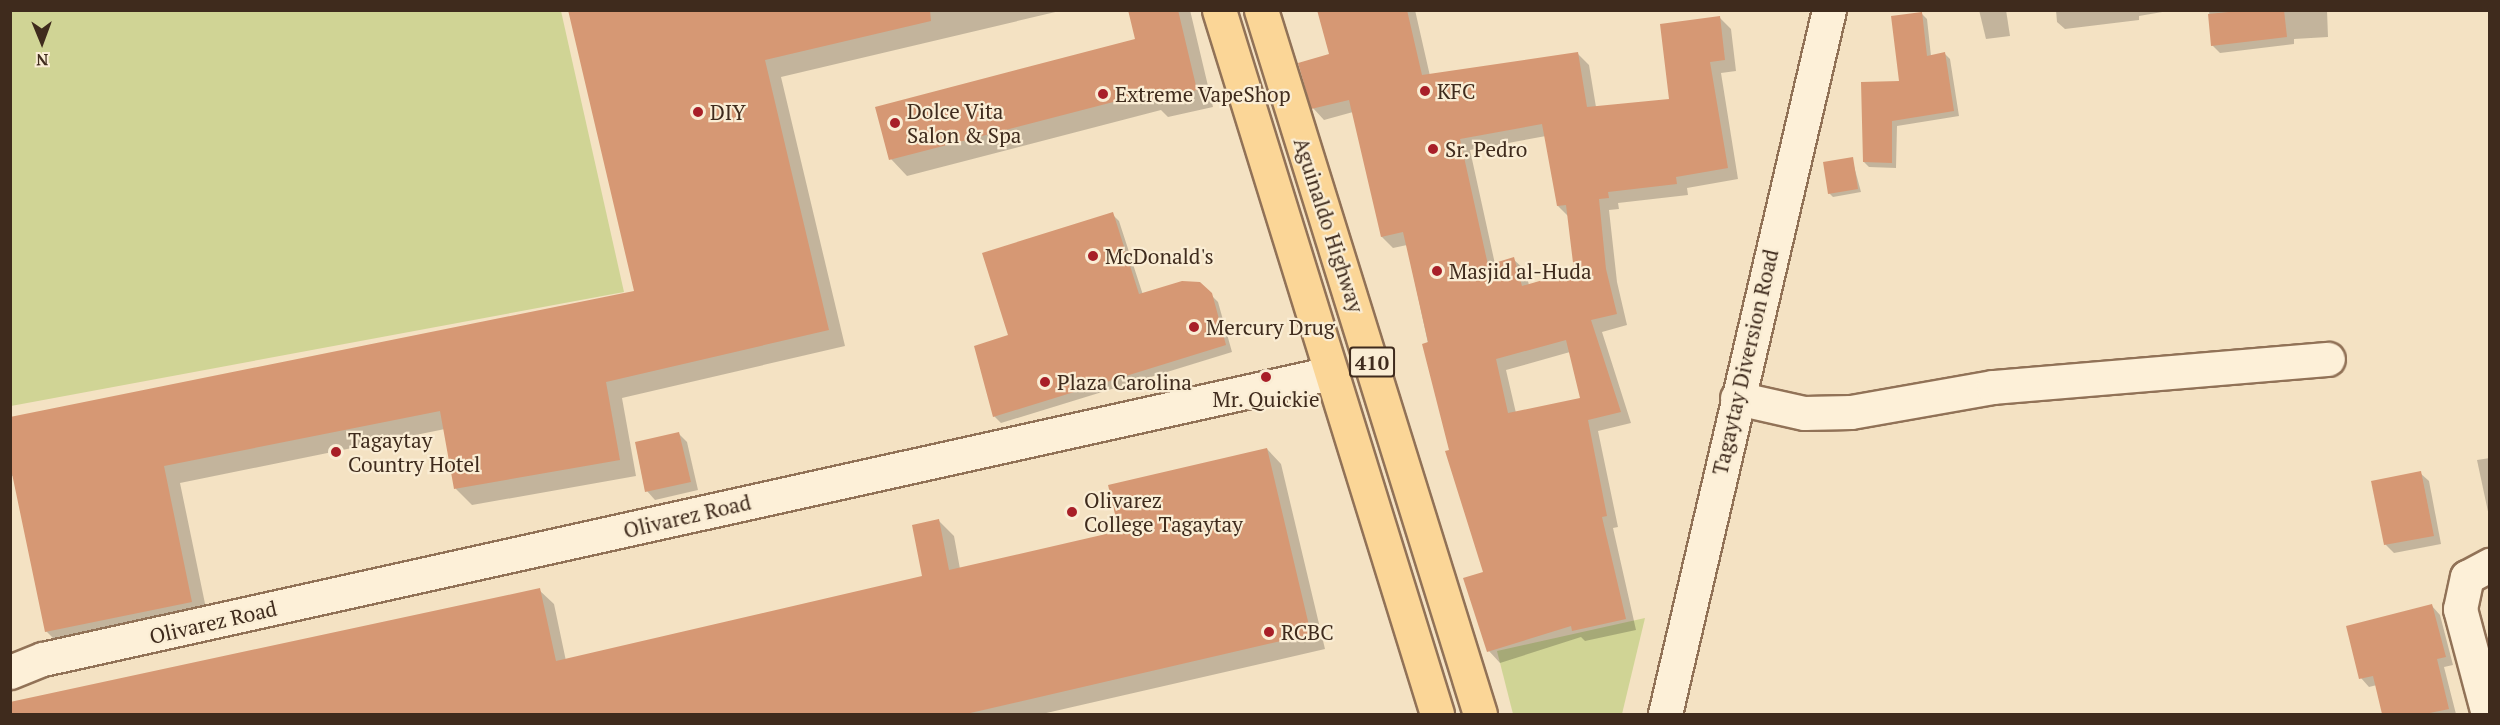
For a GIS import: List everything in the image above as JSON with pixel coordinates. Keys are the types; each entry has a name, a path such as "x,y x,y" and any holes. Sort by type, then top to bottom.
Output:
{"main road":[{"name":"Aguinaldo Highway","path":"1219,10 1437,714"},
{"name":"Aguinaldo Highway","path":"1261,10 1480,714"}],"street":[{"name":"Tagaytay Diversion Road","path":"1665,714 1829,10"},
{"path":"1737,398 1804,413 1851,412 1993,387 2328,359"},
{"name":"Olivarez Road","path":"10,672 43,659 1331,373"},
{"path":"2488,714 2460,609 2467,577 2490,565"}],"green space":[{"path":"11,10 561,11 624,292 11,406"},
{"path":"1645,618 1622,714 1513,714 1497,651"}],"building":[{"path":"568,10 930,10 931,21 765,60 829,330 606,382 620,460 454,489 440,411 164,466 192,602 45,632 10,464 10,417 634,291"},
{"path":"1128,10 1178,10 1197,90 1150,101 1148,93 889,160 875,107 1135,39"},
{"path":"1317,10 1407,10 1422,75 1578,52 1587,107 1669,99 1660,24 1720,16 1725,60 1710,62 1728,168 1676,177 1677,184 1608,192 1609,198 1599,199 1606,269 1617,314 1591,320 1621,412 1588,420 1607,516 1602,517 1626,619 1572,631 1571,626 1487,652 1463,578 1483,572 1445,451 1449,450 1422,344 1428,342 1403,232 1381,237 1349,100 1311,109 1298,63 1329,54","holes":["1542,124 1557,206 1566,205 1574,271 1522,286 1514,257 1488,265 1460,139","1566,340 1580,398 1508,413 1496,359"]},
{"path":"2249,10 2284,10 2287,37 2211,46 2208,14"},
{"path":"1922,12 1927,56 1945,52 1954,111 1892,121 1892,163 1863,162 1861,82 1899,81 1891,16"},
{"path":"1853,157 1858,189 1828,194 1823,162"},
{"name":"Plaza Carolina","path":"1113,212 1139,294 1182,281 1200,282 1212,293 1226,345 993,417 974,346 1008,335 982,253"},
{"path":"679,432 691,482 645,492 635,442"},
{"name":"Olivarez College Tagaytay","path":"1267,448 1311,634 966,714 10,714 10,702 540,588 556,661 922,576 912,525 939,519 949,570 1119,531 1108,485"},
{"path":"2421,471 2434,536 2384,545 2371,481"},
{"path":"2432,604 2446,657 2437,659 2449,709 2425,714 2382,714 2373,676 2359,679 2346,626"}],"place":[{"name":"KFC","path":"1425,91"},
{"name":"Extreme VapeShop","path":"1103,94"},
{"name":"DIY","path":"698,112"},
{"name":"Dolce Vita Salon & Spa","path":"895,123"},
{"name":"Sr. Pedro","path":"1433,149"},
{"name":"McDonald's","path":"1093,256"},
{"name":"Masjid al-Huda","path":"1437,271"},
{"name":"Mercury Drug","path":"1194,327"},
{"name":"Mr. Quickie","path":"1266,377"},
{"name":"Plaza Carolina","path":"1045,382"},
{"name":"Tagaytay Country Hotel","path":"336,452"},
{"name":"Olivarez College Tagaytay","path":"1072,512"},
{"name":"RCBC","path":"1269,632"}]}
